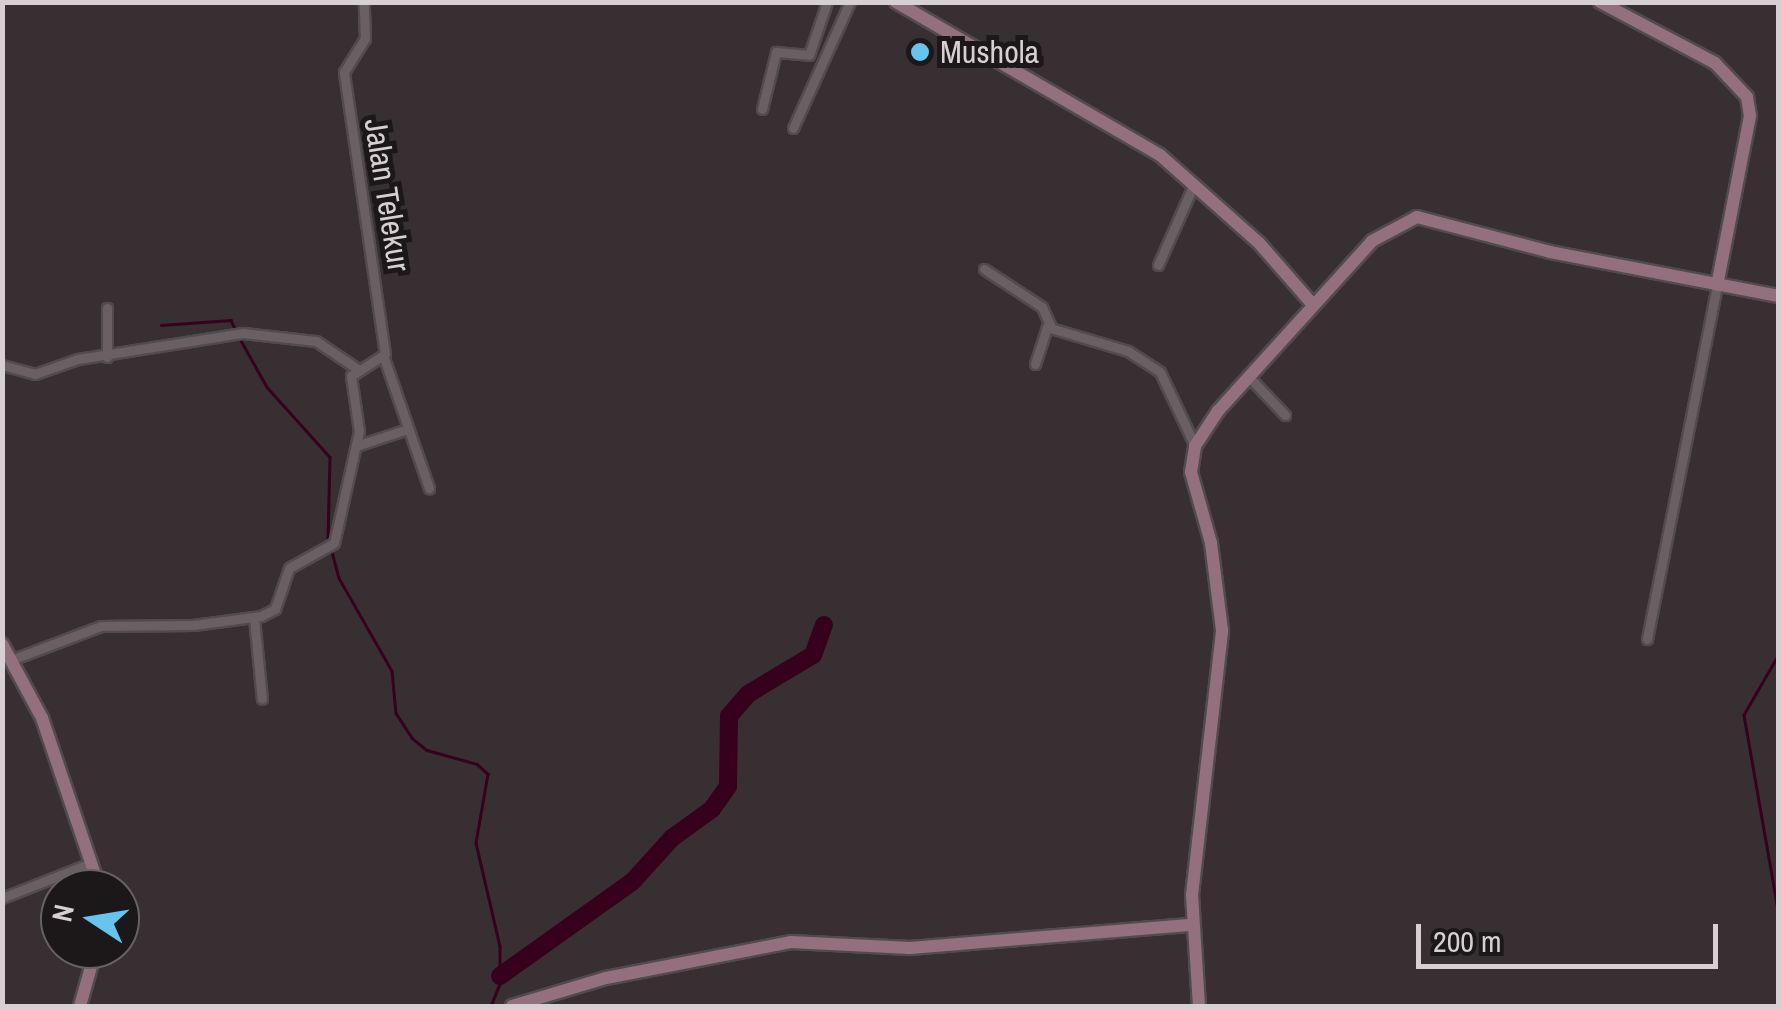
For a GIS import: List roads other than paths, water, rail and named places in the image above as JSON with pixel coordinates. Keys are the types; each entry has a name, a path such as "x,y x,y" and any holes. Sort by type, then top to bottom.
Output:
{"street":[{"name":"Jalan Telekur","path":"364,2 365,38 344,72 384,358 405,430 429,488"},
{"path":"762,109 776,52 809,55 826,2"},
{"path":"793,128 850,2"},
{"path":"896,2 1160,155 1259,243 1313,306"},
{"path":"1600,2 1715,63 1747,97 1750,116 1647,640"},
{"path":"1158,265 1194,184"},
{"path":"1199,1006 1192,925 1222,630 1211,543 1192,484 1195,446 1248,376 1378,236 1417,218 1778,296"},
{"path":"984,269 1042,307 1051,327 1149,362 1195,446"},
{"path":"107,308 107,357"},
{"path":"1035,364 1041,333 1051,327"},
{"path":"2,365 35,374 243,333 316,341 359,370"},
{"path":"11,660 100,626 254,618 275,608 288,568 334,544 360,418 350,381 359,370 384,358"},
{"path":"1248,376 1285,414"},
{"path":"356,446 405,430"},
{"path":"254,618 262,699"},
{"path":"2,644 42,718 93,869"},
{"path":"2,898 91,863"},
{"path":"512,1006 606,978 791,942 910,948 1192,925"},
{"path":"80,1006 90,969"}],"waterway":[{"path":"161,325 231,320 235,329"},
{"path":"239,337 267,387 330,457 328,540"},
{"path":"331,548 339,578 392,671 396,713 412,738 427,750 477,764 488,774 476,843 500,946 500,984 491,1006"},
{"path":"500,976 633,881 672,838 712,809 728,786 729,716 748,694 813,655 824,625"},
{"path":"1778,656 1744,715 1778,909"}],"place":[{"name":"Mushola","path":"920,52"}]}
